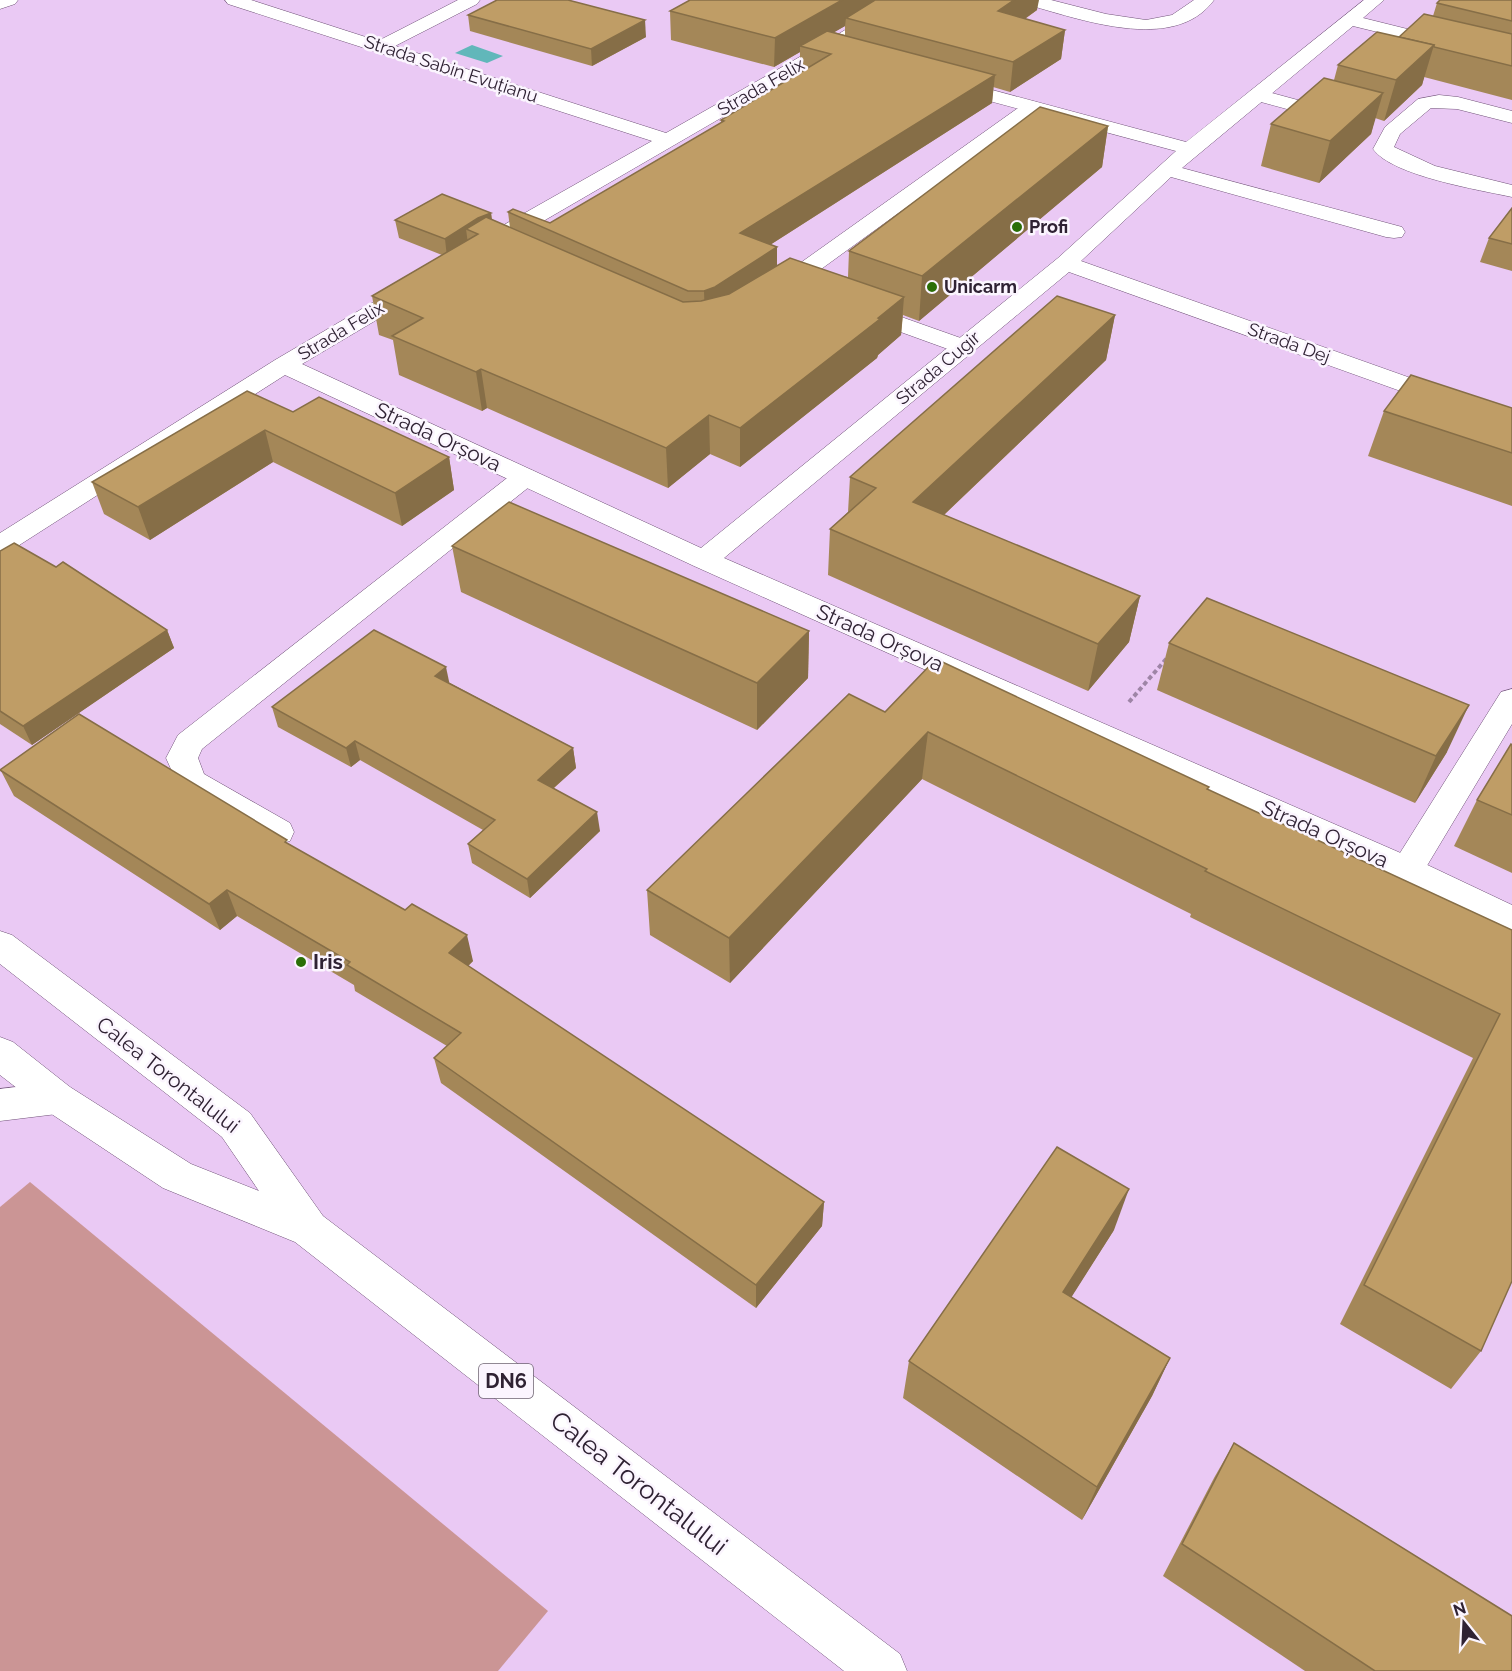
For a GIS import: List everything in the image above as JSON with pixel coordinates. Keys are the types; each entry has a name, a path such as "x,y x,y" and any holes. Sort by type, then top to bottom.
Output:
{"street":[{"path":"0,4 9,0"},
{"name":"Strada Sabin Evuțianu","path":"234,0 668,140"},
{"path":"382,46 471,0"},
{"name":"Strada Felix","path":"511,253 484,246 825,50 906,0"},
{"path":"1031,0 1140,26 1177,20 1204,0"},
{"name":"Strada Cugir","path":"704,560 1066,263 1190,149 1375,0"},
{"path":"1350,20 1512,60"},
{"path":"825,50 848,56"},
{"path":"929,78 1190,149"},
{"path":"1257,95 1392,131"},
{"path":"1512,117 1458,103 1439,101 1425,103 1392,131 1383,149 1394,157 1413,165 1512,191"},
{"path":"760,301 787,284 1032,106"},
{"path":"1167,170 1394,232"},
{"name":"Strada Dej","path":"1066,263 1512,423"},
{"name":"Strada Felix","path":"0,545 284,365 427,280"},
{"path":"787,284 809,292"},
{"path":"842,303 964,347"},
{"name":"Strada Orșova","path":"284,365 704,560 1407,870 1512,920"},
{"path":"278,832 191,781 182,758 189,743 525,477"},
{"path":"1407,870 1512,699"},
{"name":"Calea Torontalului","path":"0,945 236,1125 309,1229"},
{"name":"Calea Torontalului","path":"0,1053 57,1098 177,1176 309,1229 883,1671"},
{"path":"0,1105 57,1098"}],"path":[{"path":"1101,735 1169,656"}],"shaded area":[{"path":"472,45 503,56 487,63 455,53"},
{"path":"30,1182 548,1611 498,1671 0,1671 0,1207"}],"building":[{"path":"497,0 568,0 645,20 591,49 468,15"},
{"path":"690,0 842,0 775,38 670,11"},
{"path":"875,0 1014,0 998,11 1065,30 1013,62 846,18"},
{"path":"1440,0 1512,0 1512,21 1437,3"},
{"path":"1424,14 1512,34 1512,66 1399,37"},
{"path":"827,31 995,75 740,233 777,247 715,287 704,291 688,291 508,212 513,209 550,223 724,121 721,120 831,54 800,46"},
{"path":"1377,32 1434,45 1396,80 1338,65"},
{"path":"1324,78 1383,93 1330,141 1271,124"},
{"path":"1040,107 1108,126 922,276 849,251"},
{"path":"442,194 491,213 478,218 445,239 395,220"},
{"path":"1512,208 1512,244 1489,238"},
{"path":"486,217 683,302 701,301 729,294 790,258 904,297 878,318 880,319 740,428 709,415 666,448 481,369 476,372 392,336 423,318 372,296 478,234 466,229"},
{"path":"1057,296 1115,315 913,502 1140,596 1098,644 830,529 876,488 850,477"},
{"path":"1411,375 1512,408 1512,453 1384,411"},
{"path":"247,391 293,412 319,397 449,457 395,493 265,430 138,507 92,482"},
{"path":"509,502 809,631 757,683 452,546"},
{"path":"14,543 56,567 63,562 167,630 23,726 0,711 0,551"},
{"path":"1207,598 1469,705 1436,756 1169,643"},
{"path":"374,630 446,667 435,676 573,748 538,780 597,812 527,879 468,844 495,820 355,741 346,748 272,707"},
{"path":"936,659 1209,787 1207,789 1512,930 1512,1281 1481,1351 1364,1285 1500,1014 1205,871 1207,869 928,732 729,938 647,890 849,694 885,712"},
{"path":"79,714 287,840 285,842 405,910 412,904 467,935 449,953 824,1202 756,1285 434,1058 461,1033 347,965 350,962 227,890 209,904 0,770"},
{"path":"1512,745 1512,815 1477,800"},
{"path":"1057,1147 1129,1189 1063,1292 1170,1358 1097,1487 909,1361"},
{"path":"1234,1443 1512,1616 1512,1671 1375,1671 1182,1544"}],"place":[{"name":"Profi","path":"1017,227"},
{"name":"Unicarm","path":"932,287"},
{"name":"Iris","path":"301,962"}]}
